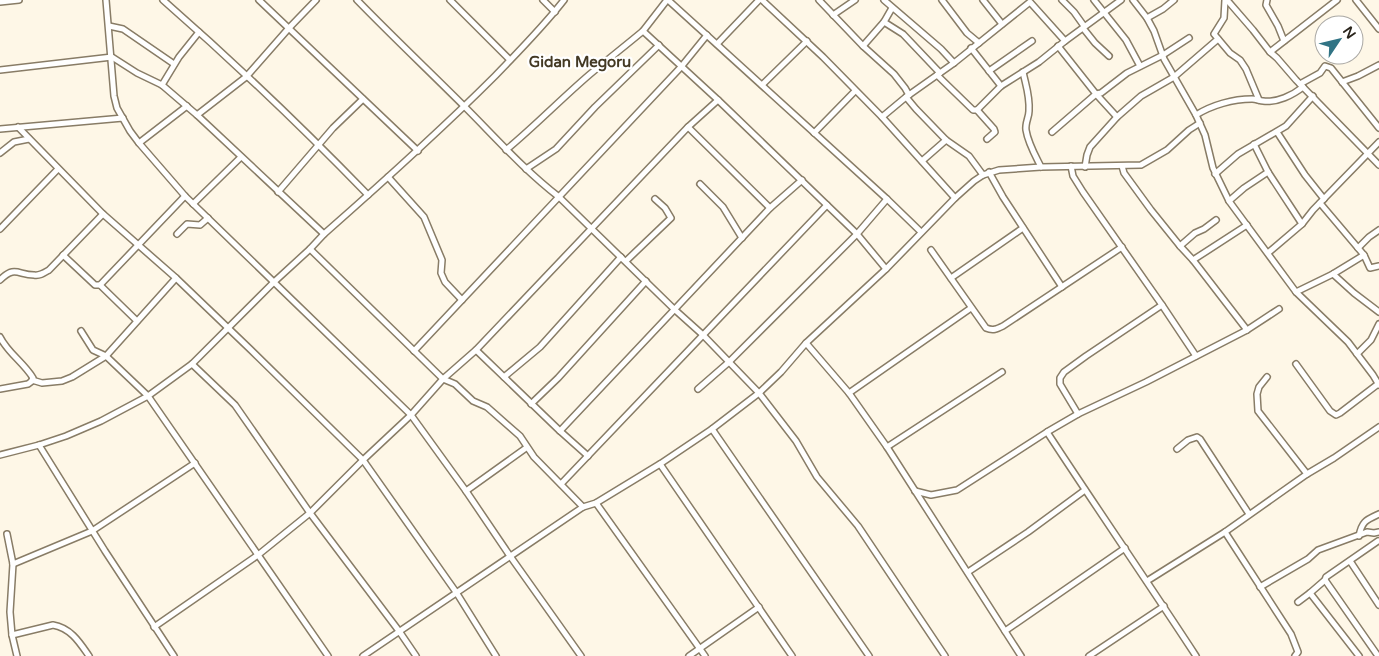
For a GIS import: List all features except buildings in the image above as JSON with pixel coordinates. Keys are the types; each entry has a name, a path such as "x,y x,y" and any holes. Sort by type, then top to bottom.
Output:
{"street":[{"path":"0,2 19,0"},
{"path":"106,0 114,96 117,108 139,143 185,196 411,415 581,656"},
{"path":"163,0 319,144 368,195"},
{"path":"260,0 418,151"},
{"path":"197,115 246,77 316,0"},
{"path":"356,0 506,150 542,184 559,197 646,280 759,393 796,441 817,477 858,526 945,656"},
{"path":"543,0 555,12"},
{"path":"0,455 39,445 102,421 148,396 192,364 324,234 418,151 464,107 555,12 564,0"},
{"path":"506,150 588,76 644,31 668,0 921,232"},
{"path":"718,44 761,0 807,40 882,117 955,198"},
{"path":"819,0 863,46 894,74 906,88 908,96 916,109 946,140 966,154 983,175"},
{"path":"834,16 855,0"},
{"path":"884,0 935,43 954,63"},
{"path":"942,0 968,34 979,43"},
{"path":"983,0 1002,24"},
{"path":"1062,0 1074,12 1095,43 1109,56"},
{"path":"1094,0 1126,40 1140,66"},
{"path":"976,110 1001,86 1039,62 1121,0"},
{"path":"1133,0 1147,18 1162,54 1200,123 1215,174 1229,201 1296,292 1339,332 1379,385 1336,415 1330,411 1296,364"},
{"path":"1147,18 1174,0"},
{"path":"1226,0 1224,18 1214,34 1230,53 1240,60 1246,69 1259,100"},
{"path":"1226,0 1270,52 1379,165"},
{"path":"1267,0 1266,5 1284,41"},
{"path":"1270,52 1336,0"},
{"path":"1356,0 1379,29"},
{"path":"451,1 510,60"},
{"path":"882,117 954,63 1030,2 1065,41"},
{"path":"863,46 884,22 892,8"},
{"path":"884,22 903,34 938,74 995,130 995,133 987,139"},
{"path":"109,26 123,28 174,64"},
{"path":"644,31 802,180 856,234 886,269"},
{"path":"162,85 174,64 199,32"},
{"path":"414,351 682,66 707,35"},
{"path":"1052,132 1096,94 1101,93 1127,73 1190,38"},
{"path":"1085,167 1090,147 1117,118 1141,96 1174,77 1218,39"},
{"path":"762,85 807,40"},
{"path":"989,71 1032,41"},
{"path":"526,169 556,149 595,107 659,45"},
{"path":"1058,46 1117,118"},
{"path":"971,48 1001,86"},
{"path":"0,70 112,57 137,73 162,85 197,115 324,234"},
{"path":"1342,82 1379,65"},
{"path":"1196,115 1224,103 1252,99 1270,101 1281,99 1293,94 1320,73 1325,66 1328,66 1332,68 1379,128"},
{"path":"1023,72 1028,91 1029,112 1026,131 1040,167"},
{"path":"814,133 855,91"},
{"path":"1215,174 1238,154 1277,132 1292,120 1313,96"},
{"path":"278,192 319,144 363,99"},
{"path":"154,627 258,555 310,513 411,415 443,379 476,350 688,127 718,100"},
{"path":"139,143 187,106"},
{"path":"0,129 123,118"},
{"path":"363,656 584,507 596,503 660,464 712,429 759,393 782,372 806,343 886,269 955,198 983,175 999,170 1040,167 1141,165 1167,150 1189,130 1200,123"},
{"path":"18,127 103,214 176,278 363,460 456,592 496,656"},
{"path":"688,127 770,208"},
{"path":"1277,132 1322,201 1364,255 1370,268 1379,266"},
{"path":"0,153 14,142 29,139"},
{"path":"922,161 946,140"},
{"path":"1268,253 1302,224 1379,142"},
{"path":"1254,144 1268,172 1302,224"},
{"path":"194,204 241,156"},
{"path":"1071,166 1073,176 1082,192 1196,356"},
{"path":"1122,166 1129,181 1247,330"},
{"path":"0,229 58,169"},
{"path":"989,172 1003,197 1062,287"},
{"path":"1229,201 1268,172"},
{"path":"388,177 424,217 442,260 441,273 445,282 462,300"},
{"path":"560,431 770,208 802,180"},
{"path":"700,184 723,207 742,238"},
{"path":"100,286 185,196"},
{"path":"504,377 540,347 624,259 670,218 665,208 655,199"},
{"path":"698,389 729,362 856,234 887,199"},
{"path":"561,484 827,205"},
{"path":"0,280 14,272 20,271 35,276 50,270 103,214"},
{"path":"177,234 187,224 200,225 208,218"},
{"path":"1180,246 1194,233 1204,229 1216,220"},
{"path":"1193,260 1248,225"},
{"path":"951,278 1023,228"},
{"path":"1358,248 1369,236 1379,230"},
{"path":"931,250 986,328 996,330 1122,247"},
{"path":"310,249 443,379 455,384 473,402 487,407 520,436 526,448 534,457 584,507"},
{"path":"63,255 95,286 100,286 137,321"},
{"path":"1296,292 1333,274 1364,255"},
{"path":"1333,274 1379,312"},
{"path":"32,380 42,383 62,381 106,356 176,278"},
{"path":"531,404 558,378 646,280"},
{"path":"1078,414 1060,384 1060,378 1064,372 1162,305"},
{"path":"849,393 971,308"},
{"path":"915,491 931,494 957,490 1078,414 1146,382 1247,330 1279,309"},
{"path":"1357,354 1371,340 1379,324"},
{"path":"81,331 93,350 106,356 148,396 328,656"},
{"path":"0,337 10,352 31,375 32,380"},
{"path":"806,343 849,393 968,572 1021,656"},
{"path":"476,350 588,456"},
{"path":"192,364 235,405 310,513 416,656"},
{"path":"886,447 1002,372"},
{"path":"1267,377 1259,387 1257,394 1258,411 1307,474"},
{"path":"0,389 28,384 32,380"},
{"path":"1147,581 1225,532 1307,474 1379,427"},
{"path":"712,429 870,656"},
{"path":"1047,432 1196,656"},
{"path":"1177,449 1188,440 1197,437 1200,439 1249,514"},
{"path":"39,445 92,531 174,656"},
{"path":"466,491 526,448"},
{"path":"13,564 92,531 195,464"},
{"path":"660,464 792,656"},
{"path":"968,572 1028,532 1085,490"},
{"path":"596,503 705,656"},
{"path":"1359,536 1362,524 1379,514"},
{"path":"1225,532 1291,634 1298,652 1296,656"},
{"path":"1260,586 1308,559 1318,550 1367,532 1377,533 1378,542 1326,578 1298,602"},
{"path":"7,534 13,564 10,612 12,635 17,656"},
{"path":"1005,631 1125,548"},
{"path":"1350,561 1379,605"},
{"path":"1325,580 1378,656"},
{"path":"1310,593 1359,656"},
{"path":"1089,656 1164,606"},
{"path":"690,656 759,607"},
{"path":"12,635 53,625 60,626 69,631 78,640 89,656"}],"district":[{"name":"Gidan Megoru","path":"580,62"}]}
